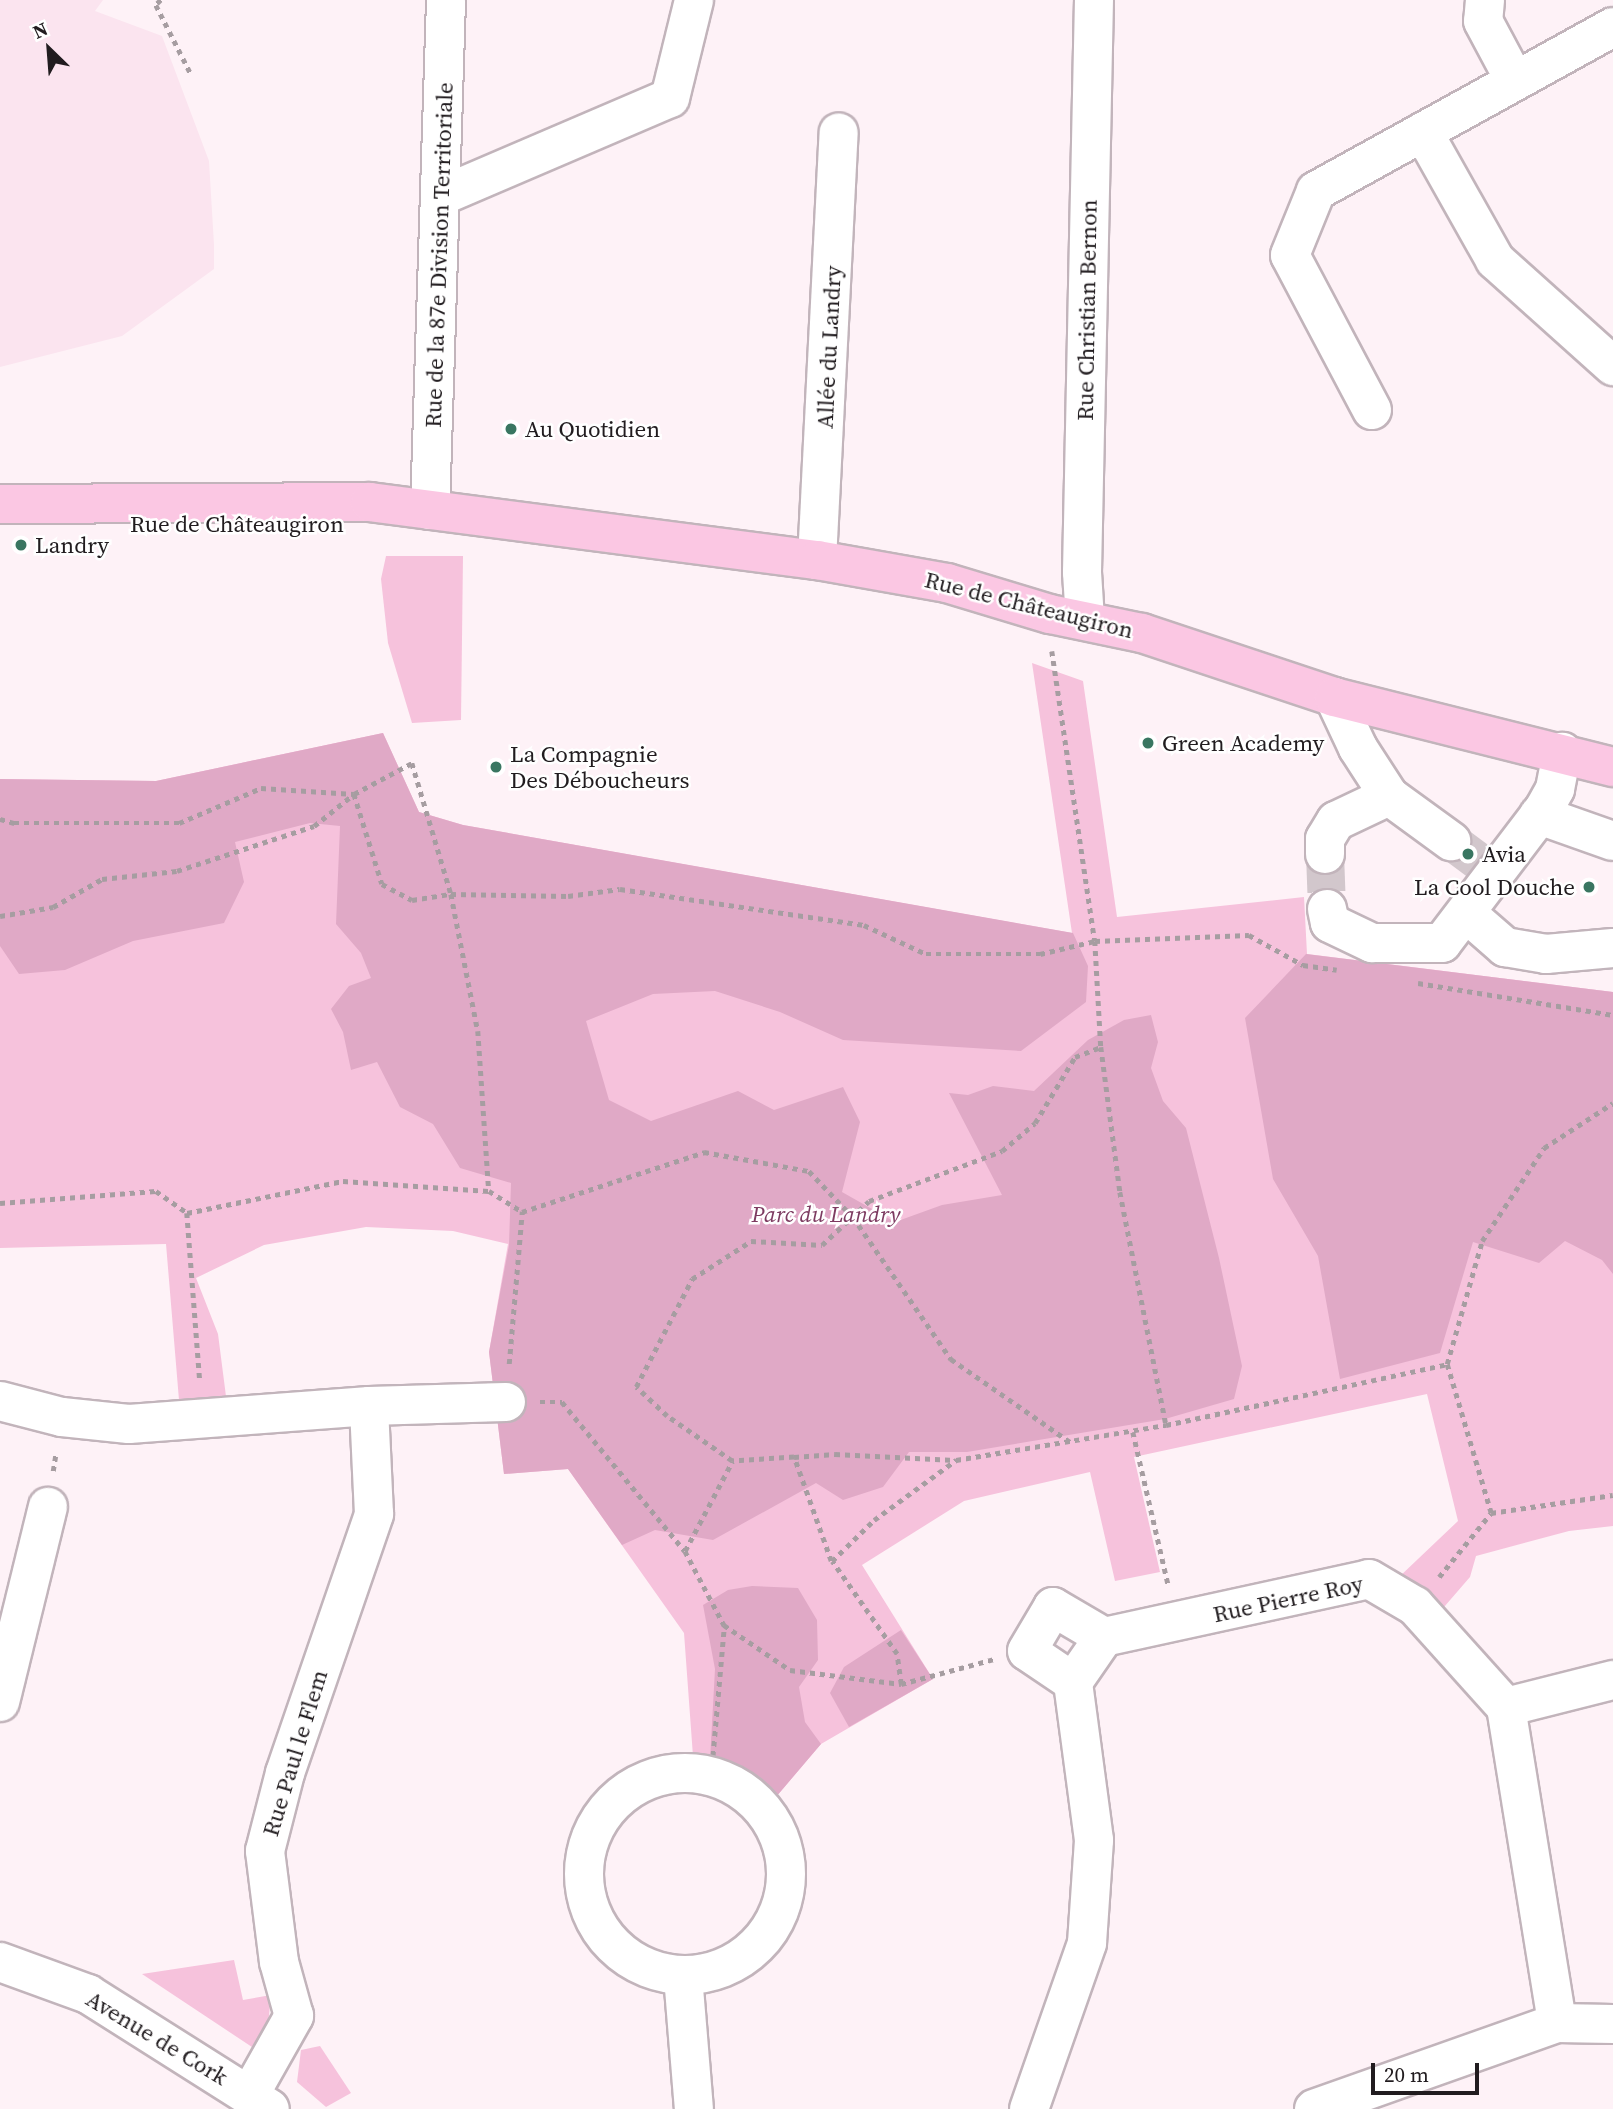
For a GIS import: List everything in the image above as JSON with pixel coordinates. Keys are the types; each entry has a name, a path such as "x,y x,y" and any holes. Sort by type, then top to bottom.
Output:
{"main road":[{"name":"Rue de Châteaugiron","path":"0,504 370,502 817,560 947,583 1050,614 1074,634 1142,633 1334,697 1562,752 1613,767"},
{"name":"Rue de Châteaugiron","path":"0,526 369,523 430,510"}],"street":[{"name":"Rue de la 87e Division Territoriale","path":"430,510 446,0"},
{"path":"441,196 670,98 694,0"},
{"name":"Rue Christian Bernon","path":"1074,634 1082,572 1094,0"},
{"path":"1485,0 1483,21 1515,81"},
{"path":"1373,410 1290,255 1316,191 1613,27"},
{"path":"1423,132 1495,260 1613,366"},
{"name":"Allée du Landry","path":"817,560 839,133"},
{"path":"1334,697 1358,748 1389,796 1451,841"},
{"path":"1327,909 1331,923 1372,943 1442,943 1466,914 1491,870 1539,815 1555,789 1562,752"},
{"path":"1325,854 1325,839 1336,821 1389,796"},
{"path":"1539,815 1613,841"},
{"path":"1466,914 1505,947 1546,954 1613,948"},
{"path":"0,1401 62,1417 129,1424 202,1421 369,1406 506,1402"},
{"name":"Rue Paul le Flem","path":"260,2101 294,2016 279,1962 265,1851 285,1773 374,1514 369,1406"},
{"path":"0,1702 48,1507"},
{"name":"Rue Pierre Roy","path":"1104,1637 1369,1579 1415,1606 1506,1707"},
{"path":"1029,2109 1087,1943 1094,1840 1073,1682 1104,1637 1052,1607 1027,1651 1073,1682"},
{"path":"1557,2022 1506,1707 1613,1680"},
{"path":"687,1772 711,1776 746,1793 768,1815 784,1852 784,1897 770,1930 741,1959 721,1969 683,1976 662,1973 629,1960 608,1940 588,1905 584,1861 596,1825 632,1786 655,1777 687,1772"},
{"name":"Avenue de Cork","path":"0,1962 88,1994 260,2101"},
{"path":"683,1976 694,2109"},
{"path":"1314,2109 1557,2022 1613,2024"}],"path":[{"path":"160,0 156,5 191,74"},
{"path":"1074,634 1051,645 1095,941 1101,1046 1120,1192 1166,1425"},
{"path":"0,916 53,907 102,879 177,871 314,826 354,794 412,763 451,894 478,1031 489,1191"},
{"path":"0,819 14,823 179,823 261,788 354,794"},
{"path":"354,794 382,884 412,900 451,894 568,895 620,889 864,925 926,954 1040,954 1095,941 1249,935 1303,965 1344,971"},
{"path":"1411,982 1613,1015"},
{"path":"1101,1046 1075,1057 1035,1123 1002,1151 869,1200 822,1245 751,1241 692,1279 636,1387 667,1416 732,1461 835,1454 956,1460 1133,1432 1447,1364"},
{"path":"1491,1513 1447,1364 1482,1241 1544,1148 1613,1103"},
{"path":"522,1212 704,1152 809,1171 853,1217 951,1359 1070,1442"},
{"path":"0,1203 156,1191 187,1213 343,1181 489,1191 522,1212"},
{"path":"506,1402 522,1212"},
{"path":"187,1213 202,1421"},
{"path":"562,1402 685,1551 724,1625 790,1670 901,1684 1027,1651"},
{"path":"48,1507 62,1417"},
{"path":"1133,1432 1177,1623"},
{"path":"794,1457 832,1561 864,1614 897,1654 901,1684"},
{"path":"832,1561 874,1520 956,1460"},
{"path":"685,1551 732,1461"},
{"path":"1415,1606 1491,1513 1613,1495"},
{"path":"711,1776 724,1625"}],"shaded area":[{"path":"0,0 103,0 95,11 162,36 209,161 214,269 122,336 0,367"}],"green space":[{"path":"386,556 463,556 461,720 412,723 388,643 381,579"},
{"name":"Parc du Landry","path":"1032,663 1083,681 1117,917 1304,897 1307,954 1613,992 1613,1526 1569,1531 1476,1556 1470,1577 1438,1614 1398,1578 1458,1521 1427,1394 1134,1457 1160,1572 1115,1581 1090,1472 964,1501 862,1565 933,1679 821,1744 770,1804 735,1777 694,1770 684,1633 568,1469 504,1474 489,1352 508,1244 453,1231 366,1227 264,1245 196,1278 218,1334 228,1412 180,1412 166,1244 0,1248 0,779 156,781 383,733 419,812 463,825 1072,933"},
{"path":"383,733 419,812 463,825 1073,933 1088,966 1086,1002 1021,1051 843,1040 780,1012 715,991 653,994 586,1021 609,1100 651,1121 738,1091 774,1110 843,1087 860,1122 842,1192 895,1222 942,1205 1002,1195 949,1093 968,1095 993,1086 1034,1091 1088,1040 1124,1020 1151,1015 1158,1042 1151,1068 1163,1101 1186,1128 1219,1258 1242,1366 1234,1399 1165,1419 967,1452 909,1452 883,1487 843,1500 816,1483 713,1540 655,1530 622,1545 568,1469 504,1474 489,1352 509,1245 511,1183 460,1168 433,1124 400,1107 377,1062 351,1070 343,1032 331,1009 349,986 371,978 361,953 336,924 340,826 310,823 235,842 244,882 224,923 133,941 65,970 19,974 0,946 0,779 156,781"},
{"path":"1306,954 1613,992 1613,1274 1602,1260 1565,1241 1539,1263 1473,1242 1440,1353 1340,1379 1318,1256 1273,1179 1245,1018"},
{"path":"752,1586 798,1588 817,1620 818,1660 799,1687 805,1722 821,1744 770,1804 710,1760 715,1669 703,1605 728,1590"},
{"path":"901,1630 933,1679 849,1727 830,1693 844,1667"},
{"path":"234,1960 243,2000 271,1995 268,2026 252,2047 142,1974"},
{"path":"320,2046 351,2093 326,2107 297,2082 301,2050"}],"tunnel":[{"path":"1451,841 1486,867"},
{"path":"1325,854 1327,909"}],"place":[{"name":"Au Quotidien","path":"511,429"},
{"name":"Landry","path":"21,545"},
{"name":"Green Academy","path":"1148,743"},
{"name":"La Compagnie Des Déboucheurs","path":"496,767"},
{"name":"Avia","path":"1468,854"},
{"name":"La Cool Douche","path":"1589,887"}]}
